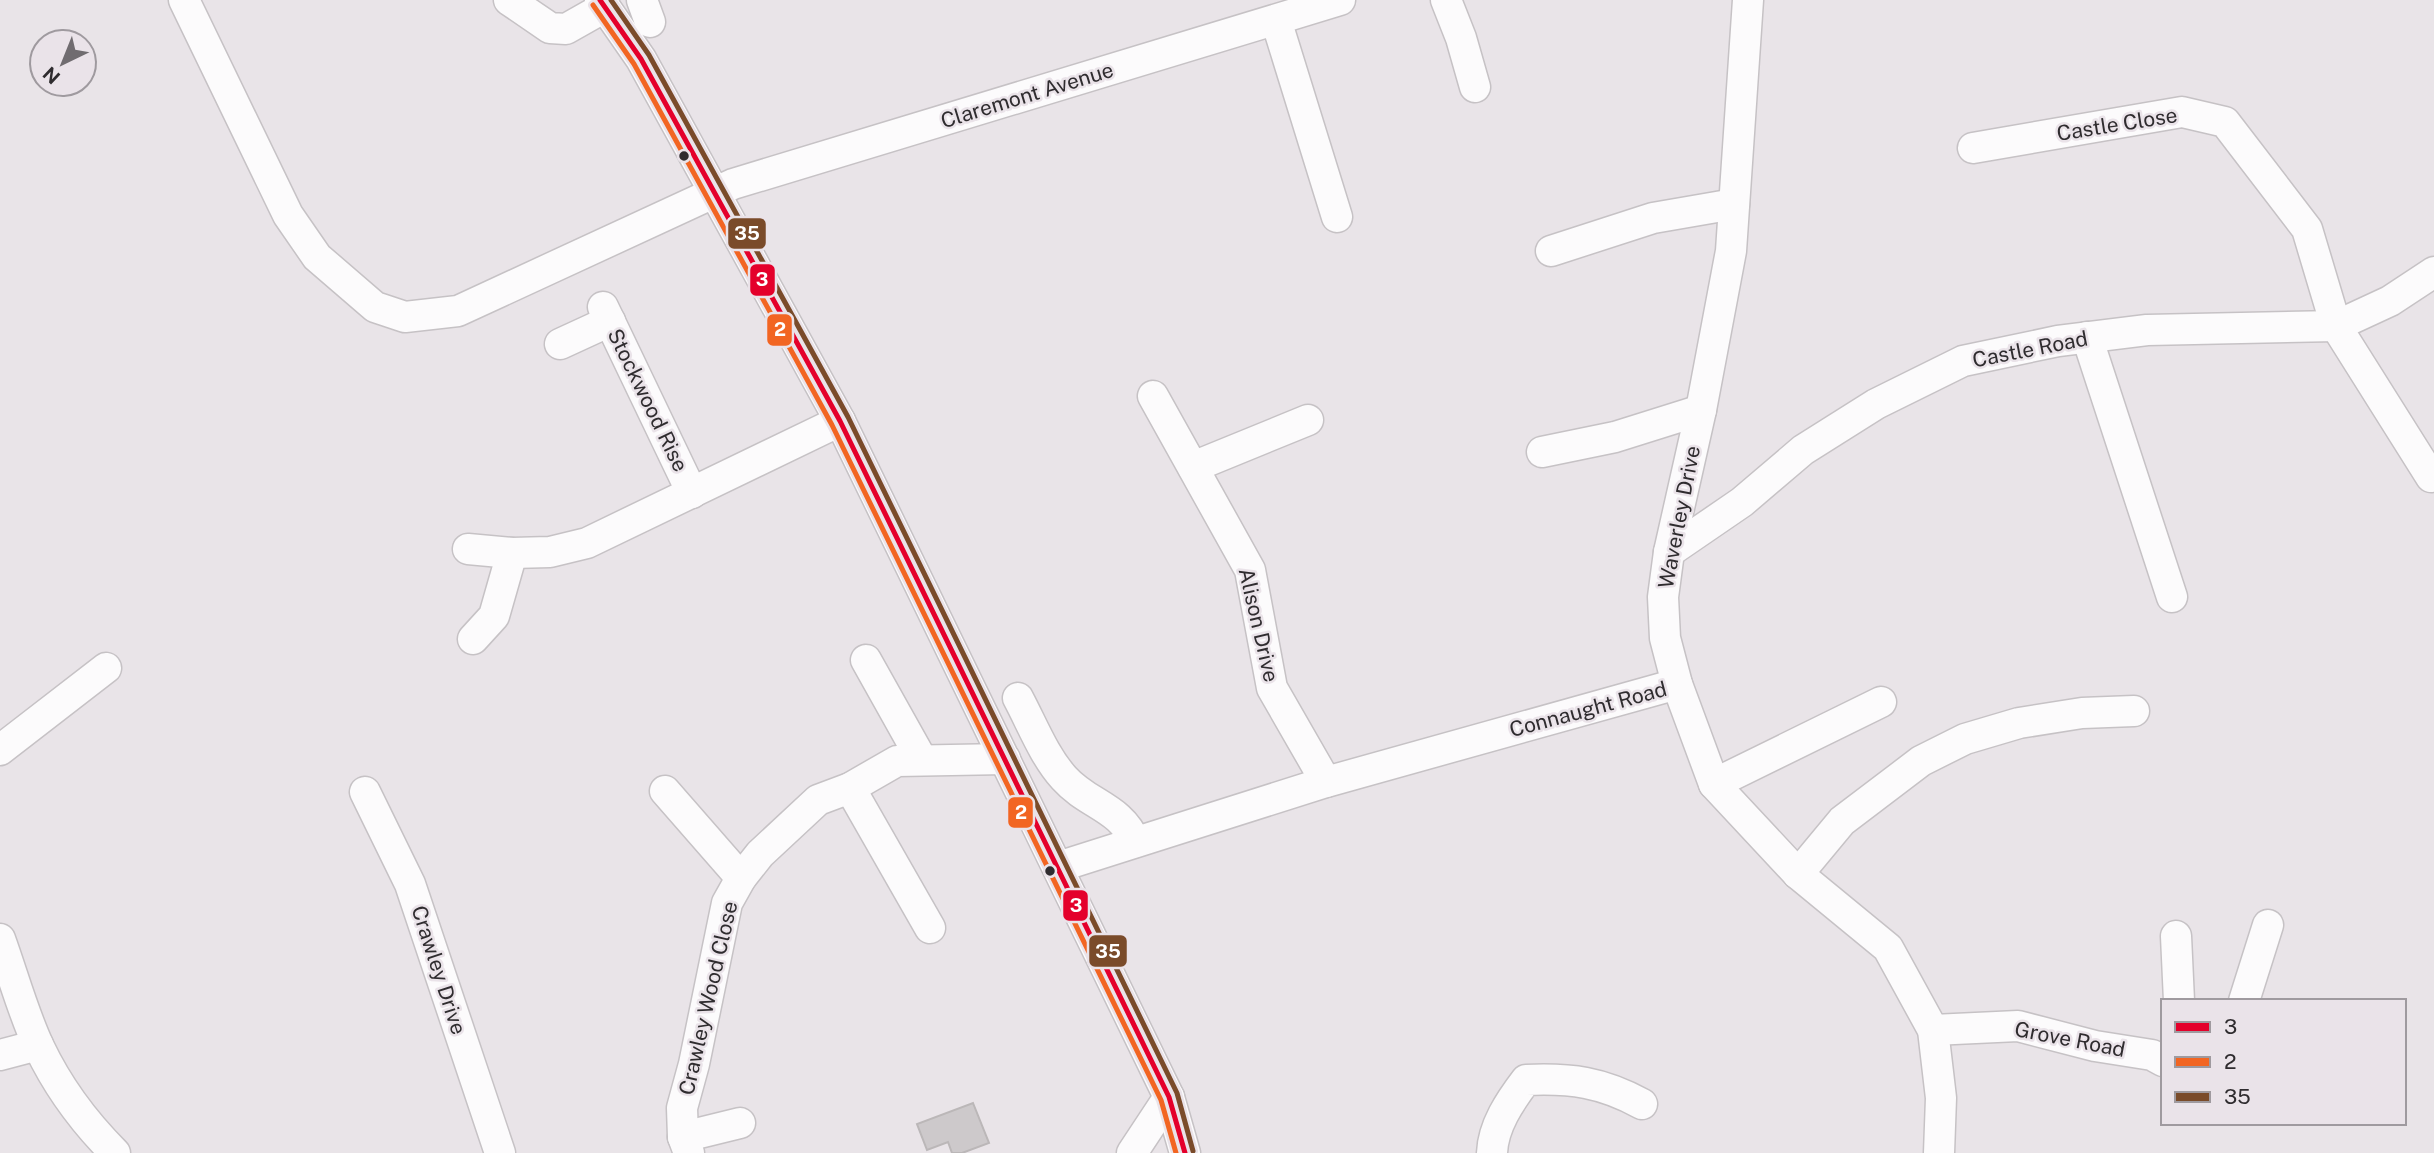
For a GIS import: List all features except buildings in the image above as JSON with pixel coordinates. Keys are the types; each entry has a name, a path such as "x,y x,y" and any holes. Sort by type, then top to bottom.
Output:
{"street":[{"name":"Claremont Avenue","path":"184,0 288,215 317,257 375,307 405,317 458,311 733,184 1340,0"},
{"path":"509,0 550,28 566,29 603,4 641,59 840,421 1169,1097 1185,1153"},
{"path":"1446,0 1461,38 1475,87"},
{"name":"Waverley Drive","path":"1748,0 1731,251 1702,410 1669,552 1663,597 1665,638 1677,684 1714,784 1798,874 1888,948 1933,1030 1941,1098 1940,1153"},
{"path":"1276,20 1338,217"},
{"name":"Castle Close","path":"1973,148 2182,112 2225,122 2307,229 2336,326 2431,477"},
{"path":"1551,251 1653,218 1734,204"},
{"name":"Castle Road","path":"1669,552 1742,502 1803,450 1876,404 1963,361 2058,341 2155,330 2336,326 2390,301 2434,272"},
{"name":"Stockwood Rise","path":"561,344 606,314 692,493"},
{"path":"2087,337 2172,597"},
{"name":"Alison Drive","path":"1153,396 1250,570 1272,688 1326,782"},
{"path":"1542,452 1615,436 1702,410"},
{"path":"1193,467 1308,420"},
{"name":"Stockwood Rise","path":"468,549 512,553 550,552 587,543 840,421"},
{"path":"473,639 494,616 512,553"},
{"path":"866,660 922,760"},
{"path":"0,750 106,668"},
{"name":"Connaught Road","path":"1058,867 1326,782 1677,684"},
{"path":"1018,698 1064,778 1086,798 1120,817 1135,842"},
{"path":"1714,784 1881,702"},
{"path":"1798,874 1850,814 1921,761 1965,739 2019,723 2082,713 2134,711"},
{"name":"Crawley Wood Close","path":"740,1123 686,1145 682,1108 694,1064 727,904 741,878 760,854 818,800 850,788 897,761 1005,759"},
{"path":"850,788 930,928"},
{"path":"665,791 741,878"},
{"name":"Crawley Drive","path":"365,792 410,884 499,1153"},
{"path":"2245,999 2268,925"},
{"path":"2176,936 2179,999"},
{"path":"0,939 38,1045 52,1073 79,1114 115,1153"},
{"name":"Grove Road","path":"1933,1030 2018,1026 2095,1046 2160,1055"},
{"path":"0,1055 38,1045"},
{"path":"1492,1153 1493,1142 1508,1104 1526,1080 1562,1078 1588,1083 1625,1095 1642,1104"},
{"path":"1132,1153 1169,1097"}],"transit line":[{"name":"3","path":"600,0 641,59 840,421 1169,1097 1185,1153"},
{"name":"35","path":"611,0 649,55 848,417 1177,1093 1193,1151"},
{"name":"2","path":"593,5 634,64 832,425 1161,1100 1176,1153"}]}
